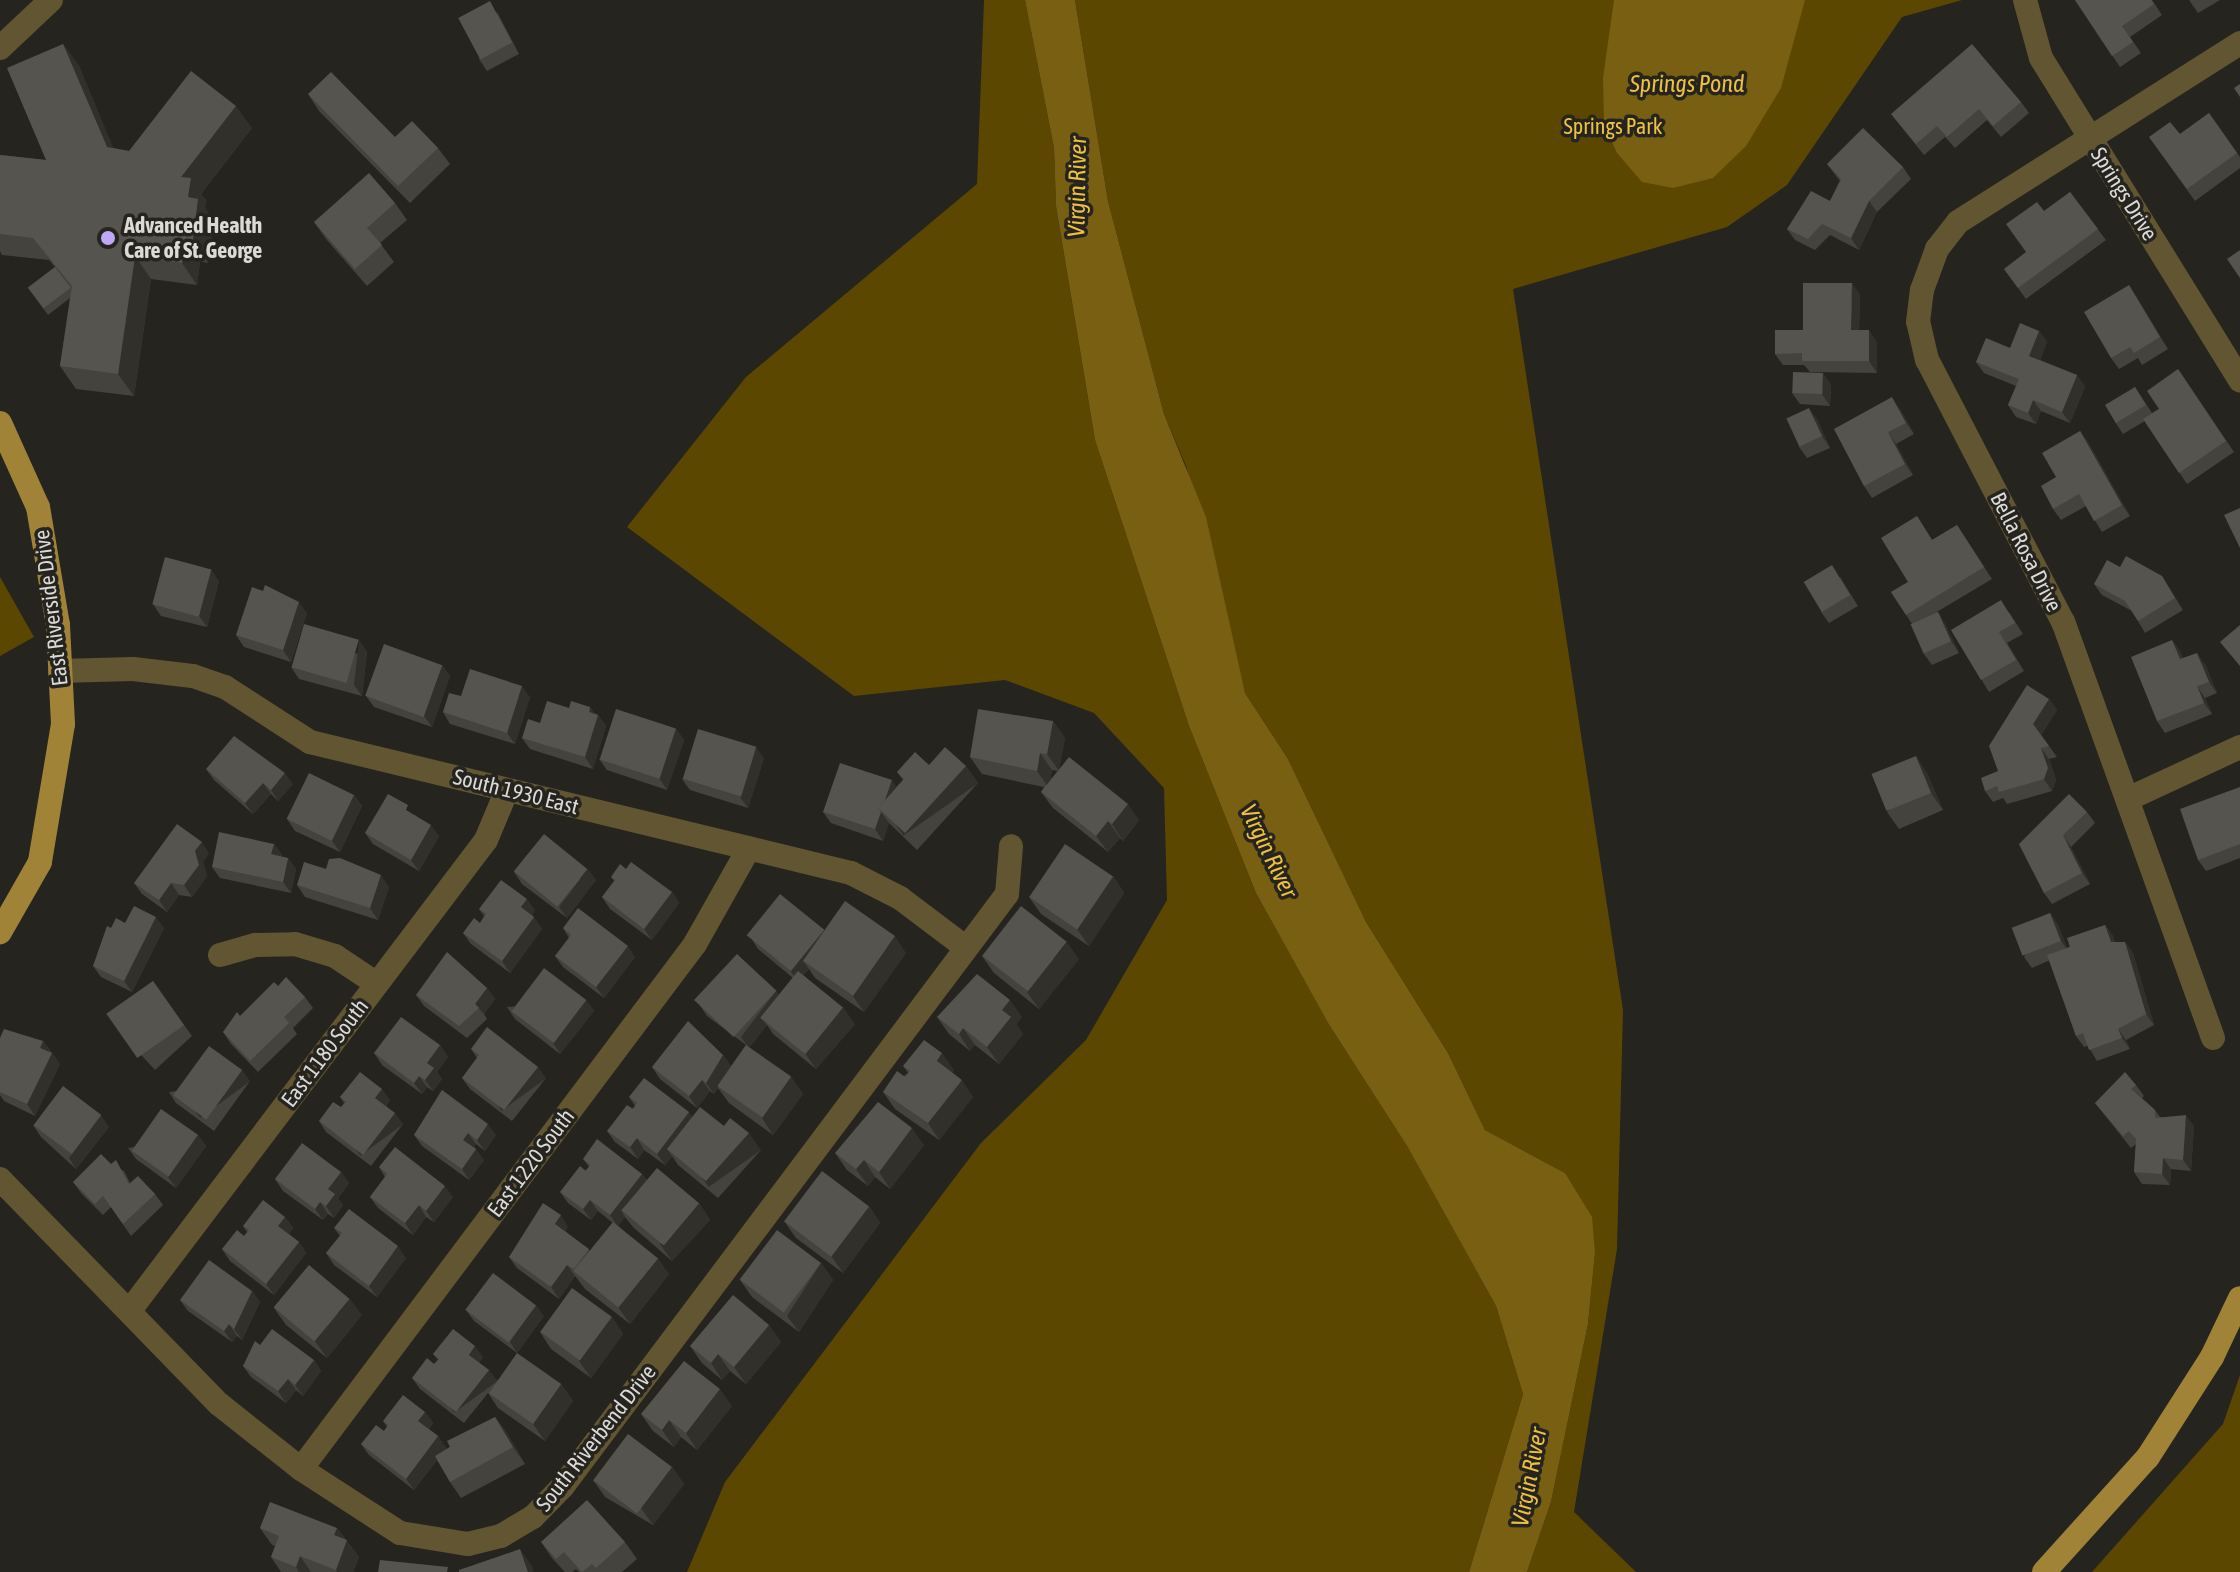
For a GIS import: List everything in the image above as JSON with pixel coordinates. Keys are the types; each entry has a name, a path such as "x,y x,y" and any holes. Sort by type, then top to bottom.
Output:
{"main road":[{"name":"East Riverside Drive","path":"0,423 38,507 60,671 63,724 40,862 0,932"},
{"path":"2044,1572 2148,1457 2212,1357 2240,1298"}],"street":[{"path":"0,48 51,0"},
{"name":"Springs Drive","path":"2025,0 2041,58 2240,380"},
{"name":"Bella Rosa Drive","path":"2213,1038 2130,798 2063,622 1927,360 1918,322 1922,290 1937,249 1958,222 2240,43"},
{"name":"South 1930 East","path":"60,671 133,669 193,676 225,687 310,742 851,873 877,884 965,947"},
{"path":"2130,798 2240,747"},
{"name":"East 1180 South","path":"131,1309 486,840 507,790"},
{"name":"South Riverbend Drive","path":"0,1179 131,1309 219,1404 301,1469 400,1533 468,1544 501,1536 533,1517 563,1486 1007,894 1011,846"},
{"name":"East 1220 South","path":"301,1469 695,944 749,848"},
{"path":"220,955 256,945 295,944 335,956 377,984"}],"green space":[{"path":"984,0 1025,0 1054,148 1056,206 1095,440 1189,726 1256,893 1328,1023 1407,1146 1496,1306 1523,1394 1469,1572 687,1572 725,1482 981,1143 1086,1040 1167,900 1164,788 1094,713 1005,680 854,696 627,527 746,377 977,184"},
{"name":"Springs Park","path":"1075,0 1962,0 1902,17 1787,185 1727,227 1513,289 1623,1010 1617,1249 1574,1512 1636,1572 1527,1572 1551,1502 1588,1324 1595,1253 1565,1173 1485,1130 1448,1053 1366,922 1288,759 1245,693 1186,466 1164,414 1108,201"},
{"path":"0,577 34,637 0,656"},
{"path":"2240,1375 2240,1572 2092,1572 2223,1424"}],"water":[{"name":"Virgin River","path":"1025,0 1075,0 1108,201 1164,414 1206,517 1245,693 1288,759 1366,922 1448,1053 1485,1130 1565,1173 1592,1217 1595,1253 1588,1324 1551,1502 1527,1572 1469,1572 1523,1394 1496,1306 1407,1146 1328,1023 1256,893 1189,726 1095,440 1056,206 1054,148"},
{"name":"Springs Pond","path":"1614,0 1805,0 1781,88 1746,146 1713,178 1673,188 1642,182 1617,153 1604,124 1603,78"}],"building":[{"path":"2075,0 2151,0 2154,4 2122,26 2133,42 2112,56"},
{"path":"490,1 512,42 480,59 458,18"},
{"name":"Advanced Health Care of St. George","path":"63,44 107,147 129,151 191,71 236,106 181,177 191,178 188,197 198,199 193,240 185,239 182,263 135,256 118,374 60,366 72,286 33,238 0,234 0,155 46,160 7,68"},
{"path":"1972,44 2021,102 1993,126 1979,109 1947,137 1937,126 1916,144 1891,114"},
{"path":"331,72 395,137 412,121 438,148 398,186 308,94"},
{"path":"2209,113 2237,153 2187,189 2149,137 2170,122 2180,134"},
{"path":"1863,128 1903,167 1869,201 1851,238 1822,224 1808,239 1787,229 1811,191 1830,201 1841,179 1827,164"},
{"path":"369,173 395,203 367,228 382,245 355,269 314,222"},
{"path":"2070,192 2098,229 2018,288 2004,269 2026,252 2006,224 2037,202 2044,211"},
{"path":"2240,250 2240,278 2227,259"},
{"path":"55,267 71,288 43,308 28,287"},
{"path":"1803,283 1852,283 1851,330 1869,330 1869,361 1802,361 1802,353 1775,354 1775,330 1803,330"},
{"path":"2129,285 2160,337 2134,353 2130,347 2111,358 2084,312"},
{"path":"2020,323 2039,331 2029,356 2077,375 2062,412 2033,400 2028,413 2008,405 2019,379 1976,362 1986,338 2010,348"},
{"path":"2178,369 2226,441 2179,473 2143,419 2159,409 2147,391"},
{"path":"1793,372 1823,373 1822,394 1792,393"},
{"path":"2135,387 2146,405 2116,423 2105,405"},
{"path":"1892,397 1906,423 1888,432 1905,464 1864,486 1834,429"},
{"path":"1809,408 1822,436 1799,447 1786,419"},
{"path":"2080,431 2122,505 2094,521 2079,494 2053,509 2041,486 2056,477 2042,453"},
{"path":"2240,508 2240,548 2224,515"},
{"path":"1917,516 1932,540 1957,525 1984,567 1906,615 1891,592 1908,582 1881,538"},
{"path":"2126,556 2162,576 2175,598 2138,621 2125,601 2094,584 2107,560 2120,567"},
{"path":"165,557 211,569 199,617 152,604"},
{"path":"1832,565 1850,595 1822,612 1804,582"},
{"path":"265,585 299,602 283,650 236,635 252,587 263,591"},
{"path":"2001,600 2015,623 1999,632 2016,660 1981,680 1951,630"},
{"path":"1938,612 1951,641 1924,653 1911,624"},
{"path":"304,624 359,640 346,683 292,667"},
{"path":"2240,625 2240,666 2220,642"},
{"path":"2172,640 2180,659 2197,653 2209,682 2197,686 2204,703 2157,721 2131,657"},
{"path":"384,644 442,665 423,717 365,696"},
{"path":"470,669 522,686 507,733 443,712 449,693 461,696"},
{"path":"2027,685 2049,699 2033,724 2049,746 2041,748 2048,768 2044,779 1999,792 1997,786 1985,791 1981,778 1998,771 1989,746"},
{"path":"547,701 569,708 571,701 590,707 589,712 598,715 585,757 522,738 528,719 540,723"},
{"path":"616,709 676,728 660,779 600,759"},
{"path":"978,709 1053,721 1047,754 1040,753 1037,771 970,757"},
{"path":"698,729 756,747 741,797 683,779"},
{"path":"234,736 285,773 271,790 263,783 245,803 206,769"},
{"path":"945,747 966,766 905,833 878,808 904,779 897,772 915,752 929,765"},
{"path":"1916,756 1931,793 1886,811 1871,774"},
{"path":"1069,757 1128,804 1112,824 1108,821 1096,836 1041,792"},
{"path":"840,763 892,780 885,800 878,808 881,812 875,829 823,812"},
{"path":"309,773 354,795 332,841 287,819"},
{"path":"2240,787 2240,844 2198,860 2180,809"},
{"path":"388,794 408,805 406,810 431,825 411,860 365,833"},
{"path":"2069,794 2087,812 2063,835 2082,873 2044,893 2019,844"},
{"path":"177,824 202,842 195,851 199,865 184,885 171,883 159,900 134,883"},
{"path":"219,832 274,844 271,854 288,858 283,882 212,867"},
{"path":"544,834 588,869 557,907 514,871"},
{"path":"1065,844 1113,876 1077,929 1029,897"},
{"path":"340,858 381,875 370,908 297,885 304,862 326,869 329,859"},
{"path":"631,862 672,892 644,929 602,897 615,880 611,877 620,864 626,869"},
{"path":"501,880 527,899 521,907 534,917 502,961 463,933 474,918 480,923 486,914 479,909"},
{"path":"780,894 824,930 791,971 747,935"},
{"path":"845,901 895,936 853,996 803,961"},
{"path":"134,906 156,917 124,981 93,966 107,926 111,928 116,918 125,923"},
{"path":"1021,906 1067,942 1028,991 982,956"},
{"path":"578,908 628,946 596,987 555,956 571,935 563,928"},
{"path":"2050,913 2061,941 2022,956 2012,928"},
{"path":"2105,925 2111,942 2125,942 2146,1014 2118,1029 2122,1038 2089,1050 2083,1033 2076,1036 2047,955 2070,947 2067,938"},
{"path":"447,952 487,988 475,1004 479,1008 459,1026 416,995"},
{"path":"737,954 776,991 734,1037 694,1000"},
{"path":"544,968 586,1000 554,1043 512,1011"},
{"path":"798,971 843,1008 805,1054 760,1018"},
{"path":"977,974 1010,1000 1002,1010 1011,1017 987,1047 963,1028 959,1034 937,1017"},
{"path":"286,977 305,997 284,1017 289,1023 250,1061 223,1032 237,1012 240,1016 274,982 278,986"},
{"path":"153,981 184,1025 137,1058 106,1014"},
{"path":"401,1017 440,1045 427,1063 434,1068 425,1080 419,1076 414,1083 374,1053"},
{"path":"688,1021 723,1055 706,1083 702,1080 689,1096 652,1067"},
{"path":"487,1027 538,1067 504,1110 462,1078 479,1055 471,1049"},
{"path":"4,1029 43,1041 40,1048 52,1053 27,1104 0,1092 0,1038"},
{"path":"924,1040 942,1053 937,1061 962,1080 928,1123 883,1092 897,1071 905,1077 910,1071 903,1066"},
{"path":"746,1045 791,1077 762,1118 717,1086"},
{"path":"209,1046 242,1070 206,1119 173,1095"},
{"path":"360,1072 382,1089 375,1098 395,1113 363,1155 319,1121 333,1102 341,1107 346,1102 340,1097"},
{"path":"2125,1072 2136,1085 2131,1089 2155,1110 2155,1118 2186,1115 2183,1160 2163,1158 2162,1174 2134,1172 2136,1139 2129,1131 2123,1136 2095,1103"},
{"path":"644,1078 689,1112 657,1154 637,1138 630,1147 607,1131 627,1105 633,1109 637,1103 629,1097"},
{"path":"63,1086 101,1115 72,1154 34,1125"},
{"path":"442,1090 488,1124 477,1140 468,1133 463,1140 476,1149 462,1169 414,1135"},
{"path":"878,1102 912,1128 879,1172 864,1160 856,1169 835,1153"},
{"path":"700,1107 724,1126 730,1118 749,1133 706,1181 667,1149"},
{"path":"161,1109 198,1135 169,1177 132,1151"},
{"path":"597,1139 642,1174 610,1215 590,1200 583,1209 560,1192 580,1166 586,1171 590,1165 583,1159"},
{"path":"302,1143 341,1172 328,1189 335,1194 326,1206 320,1202 315,1209 275,1179"},
{"path":"395,1147 445,1186 426,1211 419,1205 405,1223 370,1197 387,1174 379,1167"},
{"path":"101,1154 111,1164 116,1160 129,1184 138,1176 155,1194 123,1224 103,1196 95,1204 73,1182"},
{"path":"657,1168 699,1203 664,1245 622,1210"},
{"path":"822,1171 869,1207 831,1257 784,1221"},
{"path":"263,1200 285,1217 278,1226 299,1242 266,1284 222,1249 237,1230 244,1236 249,1230 243,1226"},
{"path":"543,1203 561,1215 555,1224 589,1249 574,1269 567,1265 551,1287 509,1257"},
{"path":"349,1209 398,1246 369,1286 326,1253 342,1233 334,1228"},
{"path":"613,1222 658,1259 618,1307 573,1271"},
{"path":"777,1230 821,1263 784,1313 740,1280"},
{"path":"209,1260 252,1291 234,1329 229,1324 224,1331 180,1300"},
{"path":"309,1265 350,1299 314,1341 274,1307"},
{"path":"493,1273 536,1305 508,1342 465,1310"},
{"path":"572,1288 612,1317 580,1360 540,1332"},
{"path":"733,1295 769,1325 734,1367 718,1354 711,1363 690,1346"},
{"path":"272,1329 314,1360 295,1385 288,1379 278,1391 243,1366 255,1341 260,1345"},
{"path":"453,1329 475,1346 469,1355 489,1370 456,1412 412,1378 427,1358 434,1364 439,1359 433,1354"},
{"path":"517,1353 561,1384 533,1424 489,1393"},
{"path":"684,1361 720,1389 686,1433 669,1420 662,1430 641,1414"},
{"path":"403,1395 425,1412 418,1421 438,1436 406,1479 361,1444 376,1425 384,1431 388,1425 383,1421"},
{"path":"495,1417 513,1447 450,1482 435,1456 450,1447 447,1441"},
{"path":"628,1434 672,1467 637,1513 593,1480"},
{"path":"587,1500 625,1542 596,1568 592,1564 582,1572 564,1552 556,1559 541,1542"},
{"path":"270,1502 337,1528 334,1535 347,1540 336,1570 300,1556 296,1567 271,1557 279,1536 260,1528"},
{"path":"520,1549 528,1572 459,1572 459,1570"},
{"path":"380,1560 448,1567 447,1572 378,1572"}],"place":[{"name":"Advanced Health Care of St. George","path":"108,238"}]}
